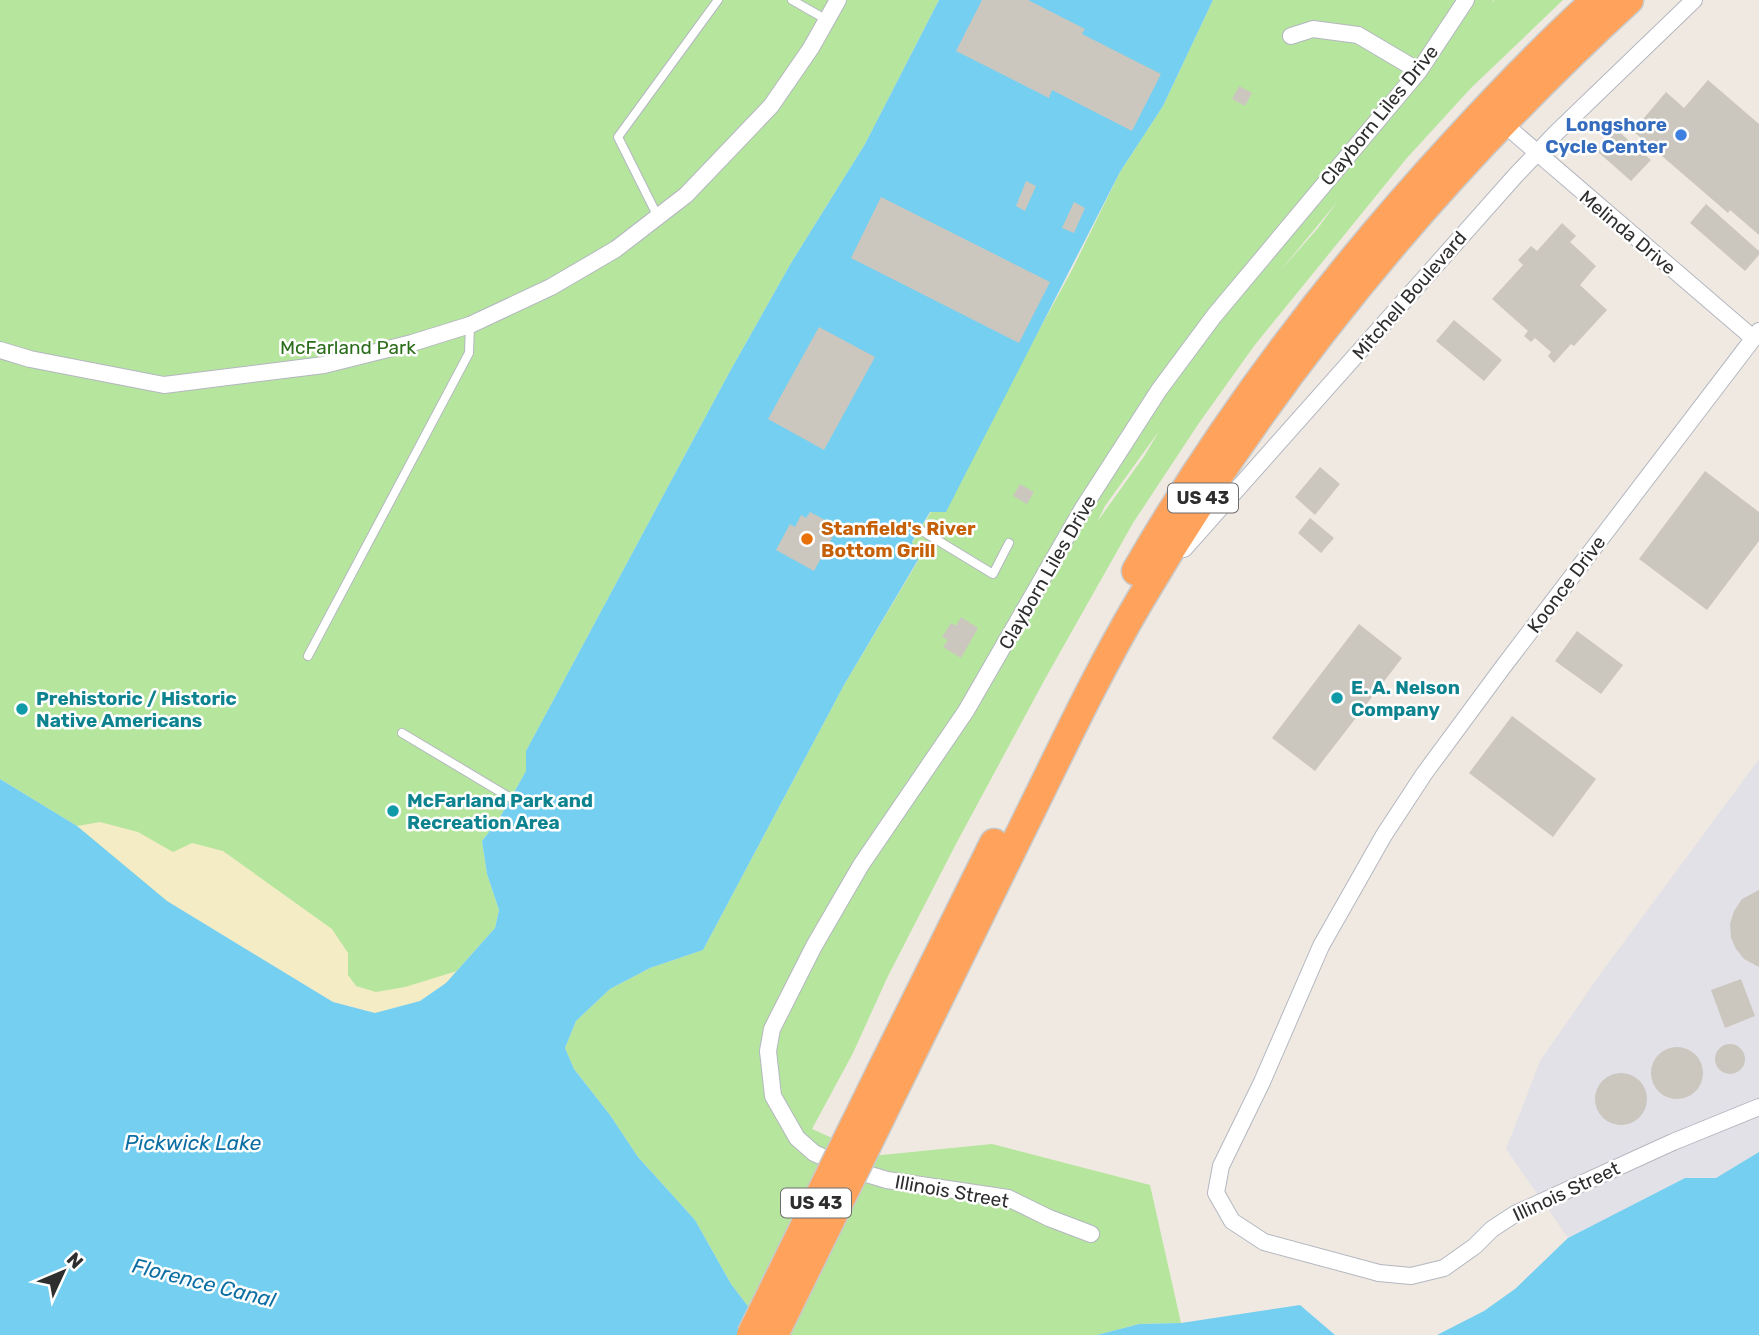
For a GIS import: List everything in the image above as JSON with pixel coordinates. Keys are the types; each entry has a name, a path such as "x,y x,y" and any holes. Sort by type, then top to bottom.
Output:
{"highway":[{"name":"US 43","path":"774,1335 890,1076 1088,654 1182,494 1317,302 1362,247 1488,106 1596,0"},
{"name":"US 43","path":"751,1335 890,1076 1093,685 1138,603 1244,436 1306,352 1408,225 1471,155 1629,0"}],"street":[{"path":"0,350 30,359 164,385 324,365 470,325 551,287 616,249 686,195 771,106 838,0"},
{"name":"Clayborn Liles Drive","path":"850,1169 814,1153 797,1138 773,1096 768,1051 772,1029 782,1008 861,865 972,701 1063,542 1158,390 1214,316 1419,71 1466,0"},
{"name":"Mitchell Boulevard","path":"1138,603 1221,506 1536,154 1694,0"},
{"path":"1291,36 1313,29 1358,35 1419,71"},
{"name":"Melinda Drive","path":"1504,124 1536,154 1756,334"},
{"name":"Koonce Drive","path":"1379,1273 1264,1242 1232,1221 1216,1193 1221,1166 1262,1082 1321,946 1384,835 1447,742 1756,334"},
{"name":"Illinois Street","path":"1379,1273 1411,1276 1444,1268 1475,1246 1492,1228 1515,1213 1673,1142 1759,1107"},
{"name":"Illinois Street","path":"850,1169 887,1180 1008,1198 1049,1219 1091,1234"}],"lane":[{"path":"658,218 618,136 718,0"},
{"path":"792,0 827,20"},
{"path":"308,656 470,353 470,325"},
{"path":"919,529 993,574 1009,543"},
{"path":"402,733 509,797"}],"shaded area":[{"path":"1759,759 1759,1152 1716,1178 1685,1178 1568,1238 1506,1149 1540,1061 1601,973"}],"green space":[{"name":"McFarland Park","path":"0,0 939,0 865,144 791,263 729,373 526,751 526,771 499,819 482,841 487,874 499,910 495,928 446,983 375,1013 167,901 77,826 0,779"},
{"path":"1213,0 1493,0 1492,3 1494,0 1563,0 1471,88 1406,159 1254,346 1199,423 1133,523 1045,679 957,842 888,976 853,1053 812,1129 872,1156 992,1144 1150,1185 1181,1323 1139,1324 1097,1335 770,1335 731,1284 695,1220 638,1157 574,1069 565,1048 576,1021 610,989 650,968 703,950 844,685 918,561 912,543 1016,372 1072,270 1120,172 1163,106","holes":["1337,202 1318,228 1280,271","1159,431 1145,455 1097,522 1105,506"]}],"sand":[{"path":"100,822 138,832 173,852 192,843 223,851 332,929 348,953 348,975 356,986 376,992 405,987 457,971 446,983 420,1001 375,1013 333,1002 167,901 77,826"}],"water":[{"name":"Pickwick Lake","path":"939,0 1213,0 1163,106 1120,172 946,512 930,512 912,542 918,560 844,685 703,950 650,968 610,989 576,1021 565,1048 574,1069 638,1157 695,1220 731,1284 770,1335 0,1335 0,779 77,826 167,901 333,1002 375,1013 420,1001 446,983 495,928 499,910 487,874 482,841 499,819 526,771 526,751 729,373 791,263 865,144"},
{"path":"1759,1152 1759,1335 1437,1335 1484,1311 1515,1289 1568,1238 1685,1178 1716,1178"},
{"path":"1300,1305 1335,1335 1097,1335 1139,1324 1181,1323"}],"building":[{"path":"982,0 1028,0 1085,29 1082,34 1161,74 1132,131 1052,90 1049,98 956,51"},
{"path":"1708,80 1759,124 1759,235 1730,210 1728,213 1633,131 1666,92 1684,108"},
{"path":"1239,86 1252,93 1245,106 1232,99"},
{"path":"1617,130 1651,160 1631,181 1598,152"},
{"path":"1026,181 1036,186 1025,211 1016,206"},
{"path":"881,197 1050,282 1019,343 851,258"},
{"path":"1074,202 1085,208 1074,233 1062,228"},
{"path":"1706,204 1759,251 1759,255 1745,271 1690,223"},
{"path":"1562,223 1576,236 1570,242 1596,266 1580,285 1607,310 1574,346 1571,344 1554,363 1548,356 1551,352 1535,338 1531,342 1524,336 1528,331 1492,299 1523,265 1518,260 1531,246 1537,251"},
{"path":"1454,320 1502,360 1484,381 1436,341"},
{"path":"819,327 875,357 824,450 768,419"},
{"path":"1320,467 1340,484 1315,515 1295,497"},
{"path":"1705,471 1759,512 1759,541 1707,610 1639,559"},
{"path":"1020,484 1034,492 1027,504 1013,496"},
{"name":"Stanfield's River Bottom Grill","path":"810,512 838,527 814,571 776,550 790,524 795,527 801,515 806,518"},
{"path":"1310,518 1334,538 1321,553 1298,533"},
{"path":"961,617 978,628 961,658 943,647 948,640 942,637 951,623 956,626"},
{"name":"E. A. Nelson Company","path":"1359,624 1402,658 1315,771 1272,738"},
{"path":"1577,631 1623,665 1601,694 1555,661"},
{"path":"1512,716 1596,779 1553,837 1469,773"},
{"path":"1759,890 1759,967 1744,959 1736,949 1731,938 1730,924 1742,899"},
{"path":"1741,979 1755,1016 1725,1028 1711,990"},
{"path":"1730,1044 1741,1048 1745,1059 1741,1070 1730,1074 1719,1070 1715,1059 1719,1048"},
{"path":"1677,1047 1696,1054 1703,1073 1696,1092 1677,1099 1658,1092 1651,1073 1658,1054"},
{"path":"1621,1073 1640,1080 1647,1099 1640,1118 1621,1125 1602,1118 1595,1099 1602,1080"}],"place":[{"name":"Longshore Cycle Center","path":"1681,135"},
{"name":"Stanfield's River Bottom Grill","path":"807,539"},
{"name":"E. A. Nelson Company","path":"1337,698"},
{"name":"Prehistoric / Historic Native Americans","path":"22,709"},
{"name":"McFarland Park and Recreation Area","path":"393,811"}],"water label":[{"name":"Florence Canal","path":"204,1283"}]}
